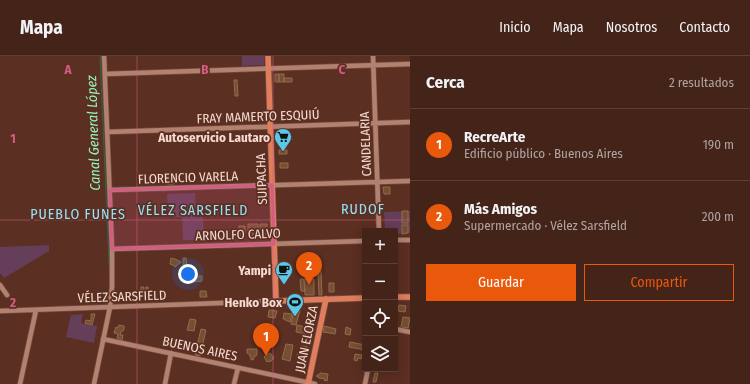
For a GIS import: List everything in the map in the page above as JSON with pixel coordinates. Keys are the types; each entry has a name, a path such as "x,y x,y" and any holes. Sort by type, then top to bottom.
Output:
{"main road":[{"name":"SUIPACHA","path":"268,56 276,301"},
{"path":"398,297 410,297"},
{"name":"VÉLEZ SARSFIELD","path":"276,301 362,298"},
{"name":"JUAN ELORZA","path":"308,383 326,299"}],"street":[{"path":"94,384 110,307 112,287 110,190 104,56"},
{"name":"CANDELARIA","path":"373,56 379,228"},
{"path":"105,74 410,64"},
{"name":"FRAY MAMERTO ESQUIÚ","path":"107,132 410,122"},
{"name":"FLORENCIO VARELA","path":"110,190 410,181"},
{"path":"398,240 410,240"},
{"name":"ARNOLFO CALVO","path":"112,249 362,241"},
{"path":"0,285 7,295"},
{"name":"VÉLEZ SARSFIELD","path":"0,311 276,301"},
{"path":"20,384 36,310"},
{"path":"398,330 410,332"},
{"name":"BUENOS AIRES","path":"103,339 315,384"},
{"path":"165,384 171,353"},
{"path":"234,384 238,368"},
{"path":"365,384 367,372"}],"highlighted area":[{"path":"272,185 274,244 112,249 110,190"}],"shaded area":[{"path":"242,56 264,56 264,65 242,66"},
{"path":"195,193 196,217 203,217 204,240 183,240 182,217 168,217 167,194"},
{"path":"410,211 410,233 398,234 398,228 385,228 384,212"},
{"path":"49,245 49,251 4,278 0,273 0,247"},
{"path":"83,314 81,323 97,326 94,343 66,337 71,315"}],"building":[{"path":"275,74 279,74 279,82 275,82"},
{"path":"279,74 284,74 284,82 279,82"},
{"path":"284,78 292,78 292,82 284,82"},
{"path":"234,80 237,80 238,96 235,96"},
{"name":"Autoservicio Lautaro","path":"279,150 287,150 287,154 279,154"},
{"path":"280,163 288,163 288,168 280,168"},
{"path":"171,172 171,174 174,174 174,184 167,184 167,181 161,182 161,176 167,176 167,173"},
{"path":"383,187 390,187 390,194 384,194"},
{"path":"402,211 408,211 408,223 402,223"},
{"path":"248,224 258,224 258,232 248,232"},
{"path":"260,224 267,224 267,229 260,229"},
{"path":"402,225 408,225 408,233 402,234"},
{"path":"239,226 245,226 245,234 243,234 243,238 239,238"},
{"path":"250,232 259,232 259,237 250,237"},
{"path":"261,233 267,233 267,239 261,239"},
{"path":"171,258 181,262 175,267 170,264"},
{"path":"183,258 186,258 187,266 183,266"},
{"path":"321,271 322,295 319,295 318,272"},
{"path":"191,276 202,276 202,281 191,282"},
{"path":"301,279 304,279 305,291 301,291"},
{"path":"304,279 314,279 314,295 305,295"},
{"path":"329,283 334,283 334,292 329,292"},
{"path":"141,287 144,287 144,297 141,297"},
{"path":"146,287 148,287 149,297 146,297"},
{"path":"200,291 206,291 207,297 200,297"},
{"path":"399,305 406,306 405,312 398,311"},
{"path":"269,310 277,311 275,318 268,317"},
{"name":"Henko Box","path":"294,310 300,310 296,325 291,324"},
{"path":"284,313 292,314 290,322 283,319"},
{"path":"91,314 95,314 92,325 85,323 86,320 91,321"},
{"path":"403,317 410,318 408,328 401,327"},
{"path":"190,319 196,320 194,331 187,330"},
{"path":"119,325 124,326 124,330 120,335 123,335 122,340 117,338 118,334 114,333 116,327 118,328"},
{"path":"297,325 313,329 311,335 296,332"},
{"path":"324,326 336,329 335,334 323,332"},
{"path":"346,327 351,329 350,335 345,334"},
{"path":"201,329 206,330 200,356 195,355"},
{"path":"305,334 311,335 310,341 303,340"},
{"path":"350,342 362,344 362,349 349,347"},
{"path":"286,344 293,345 290,361 282,359"},
{"path":"302,346 308,347 307,353 301,352"},
{"path":"247,349 257,349 254,359 251,360 250,355 247,353"},
{"path":"270,353 274,358 270,362 267,362 264,357"},
{"path":"298,353 306,355 305,359 297,357"},
{"path":"355,354 362,355 361,359 358,358 357,361 354,360"},
{"path":"320,373 328,374 327,381 317,377"},
{"path":"375,373 378,373 376,382 373,382"}],"waterway":[{"name":"Canal General López","path":"100,56 110,286 106,304"},
{"path":"87,303 108,293"}],"place":[{"name":"Autoservicio Lautaro","path":"283,152"},
{"name":"Yampi","path":"284,285"},
{"name":"Más Amigos","path":"309,285"},
{"name":"Henko Box","path":"295,317"},
{"name":"RecreArte","path":"266,356"}],"district":[{"name":"RUDOF","path":"363,209"},
{"name":"VÉLEZ SARSFIELD","path":"193,210"},
{"name":"PUEBLO FUNES","path":"78,214"}]}
